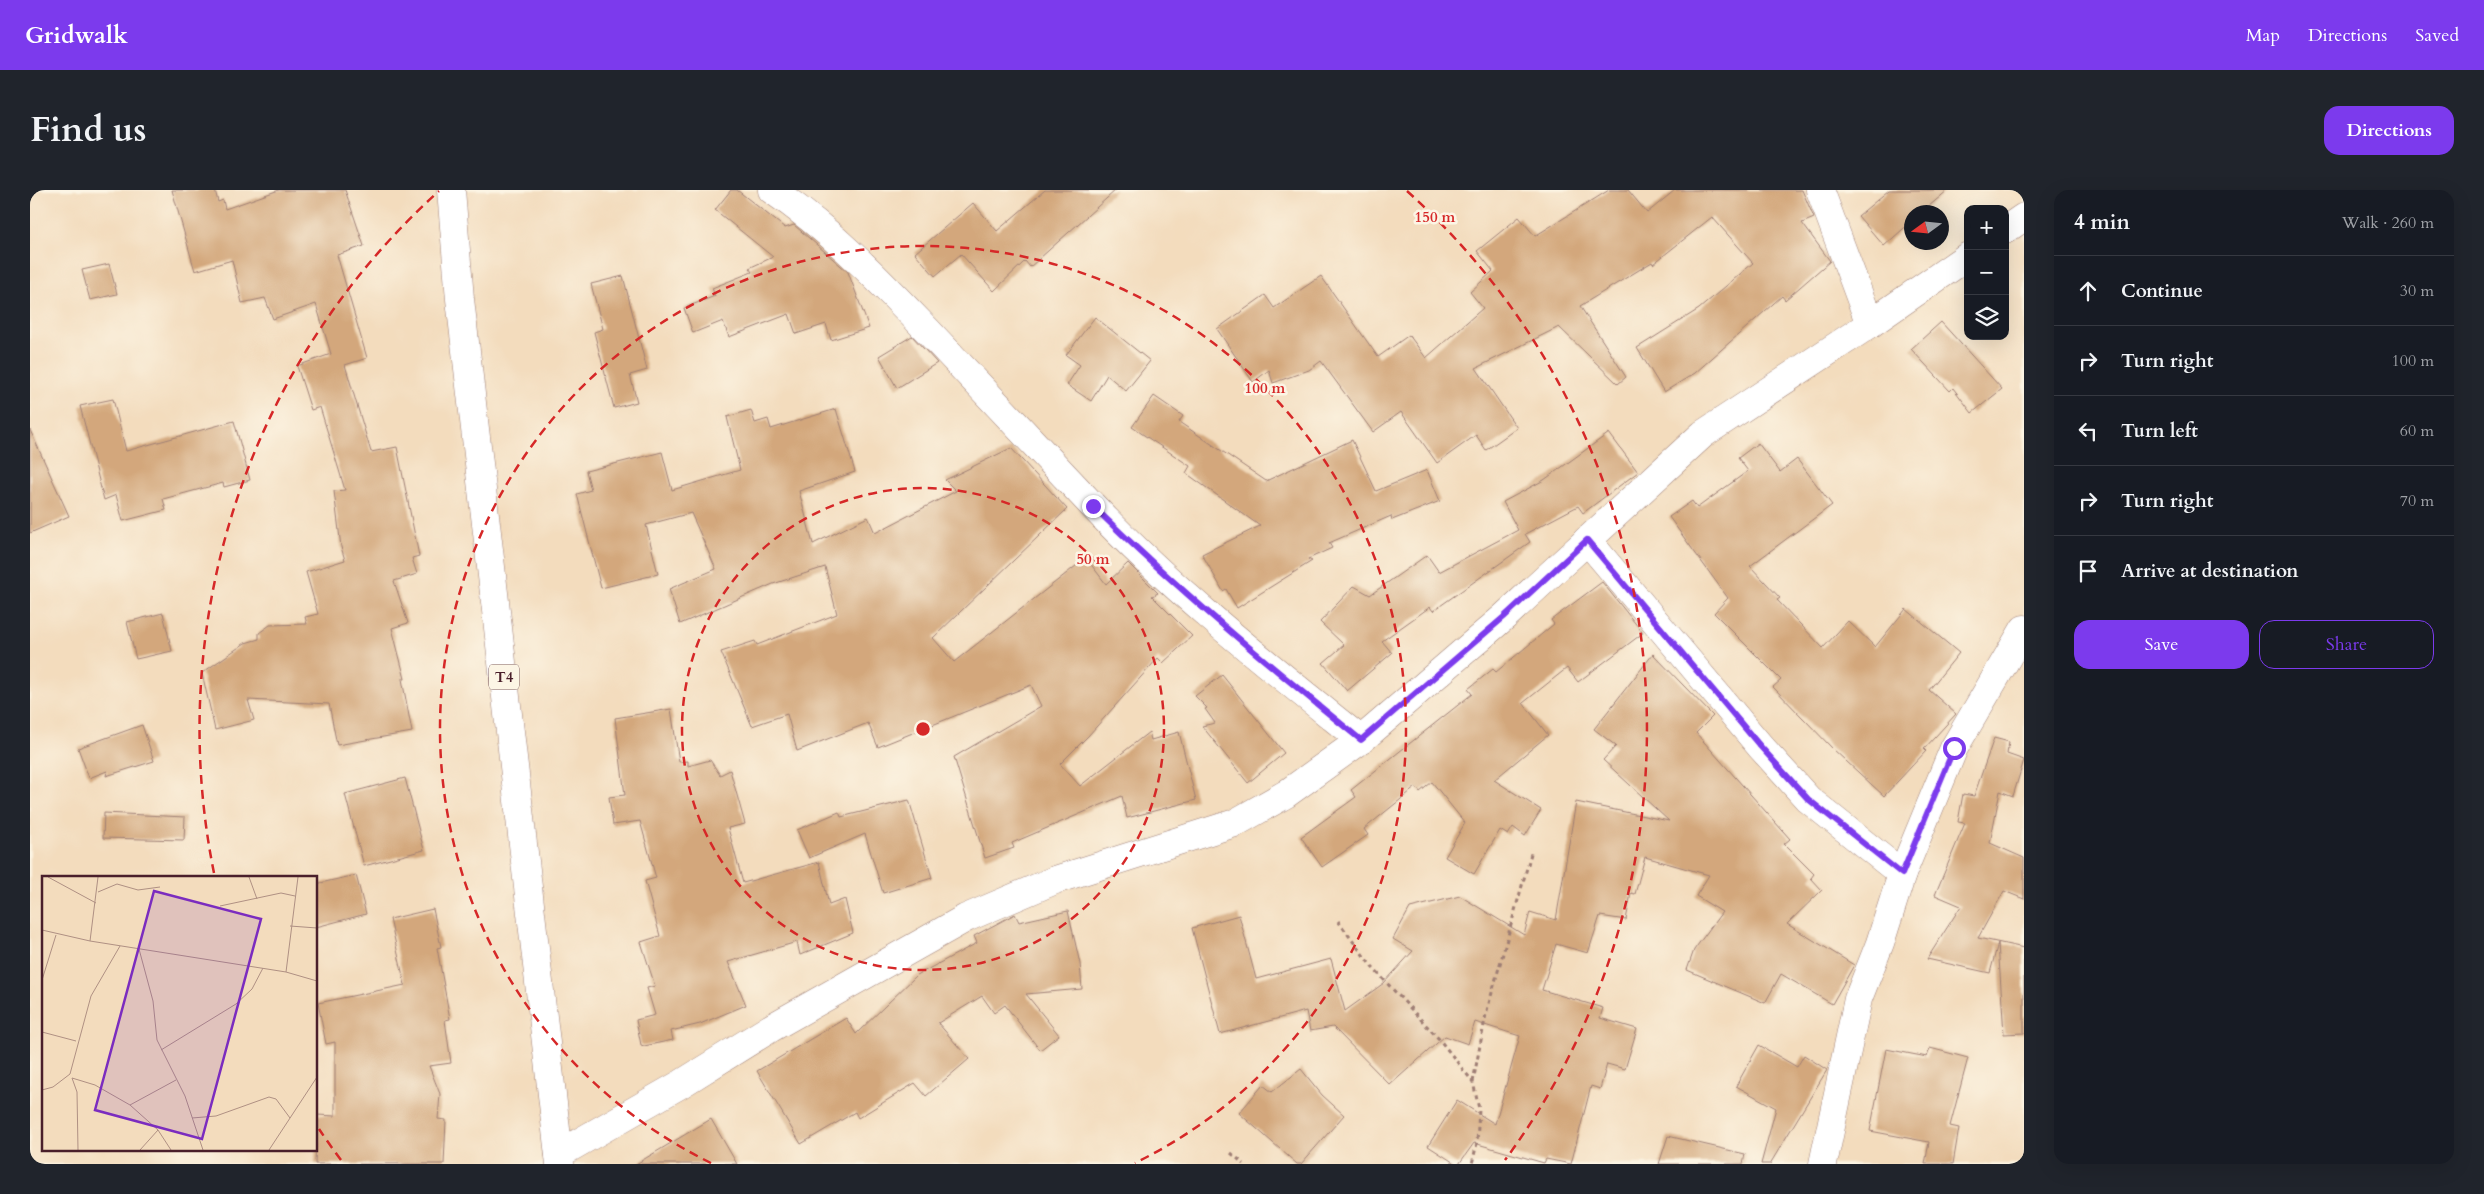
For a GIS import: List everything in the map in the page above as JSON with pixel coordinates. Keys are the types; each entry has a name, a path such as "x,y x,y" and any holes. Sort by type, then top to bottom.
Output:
{"main road":[{"name":"T4","path":"451,190 460,299 560,1159"},
{"path":"772,190 801,210 864,264 1093,506 1151,563 1222,626 1361,740"},
{"path":"1820,190 1870,324"},
{"path":"2009,227 2024,217"},
{"path":"560,1159 780,1023 966,918 1055,880 1235,822 1286,794 1361,740 1504,617 1703,434 1870,324 1964,259"},
{"path":"1587,540 1760,746 1808,799 1902,874"},
{"path":"1823,1164 1858,999 1880,943 1902,874 1954,748 2024,629"}],"path":[{"path":"1472,1164 1477,1143 1479,1109 1473,1082 1486,1014 1532,850"},
{"path":"1338,921 1372,967 1439,1039 1473,1082"},
{"path":"1231,1153 1244,1164"}],"building":[{"path":"172,190 215,190 218,202 223,200 225,209 279,190 345,190 364,246 337,255 367,358 345,365 371,452 397,447 419,556 412,558 417,574 394,581 408,623 392,628 405,679 402,679 412,732 337,745 329,704 248,700 254,720 215,730 202,673 245,643 259,639 259,633 270,625 307,624 305,617 318,614 306,572 345,560 341,547 334,491 345,490 320,407 311,410 297,366 331,354 316,304 273,319 265,298 242,303 232,260 195,271"},
{"path":"731,190 737,190 785,228 794,225 848,272 869,328 831,340 826,324 796,334 789,314 729,337 723,321 693,333 684,308 715,296 712,288 752,272 749,268 773,257 715,210"},
{"path":"1045,190 1116,190 1030,267 1025,261 994,291 961,254 935,276 915,253 973,203 997,231"},
{"path":"1609,190 1628,190 1647,213 1675,190 1802,190 1814,218 1802,223 1830,261 1785,300 1782,296 1695,373 1664,392 1637,348 1699,309 1753,263 1712,217 1653,264 1652,262 1580,306 1626,377 1618,384 1559,327 1476,368 1517,428 1486,450 1476,435 1437,463 1401,412 1373,432 1321,361 1309,370 1273,383 1269,370 1253,382 1217,329 1265,295 1274,308 1321,276 1378,357 1409,335 1426,358 1483,308 1470,292 1493,271 1477,251 1519,217 1535,236"},
{"path":"1889,190 1948,190 1930,205 1904,205 1904,228 1884,246 1858,216"},
{"path":"109,264 117,294 90,300 82,270"},
{"path":"623,276 647,370 630,375 637,402 614,408 594,332 603,329 591,284"},
{"path":"1095,317 1150,361 1126,391 1107,375 1091,401 1067,385 1080,365 1066,355"},
{"path":"1941,322 2002,389 1972,413 1953,388 1950,391 1911,349"},
{"path":"912,336 937,363 897,388 879,356"},
{"path":"1154,396 1183,416 1179,422 1266,481 1352,440 1376,491 1427,470 1440,501 1392,520 1391,516 1329,543 1332,548 1308,559 1312,561 1237,608 1226,589 1223,591 1202,554 1260,526 1186,473 1190,466 1132,427"},
{"path":"113,399 126,451 234,421 250,480 224,487 223,483 163,499 166,510 123,521 116,495 104,500 80,406"},
{"path":"836,409 855,472 799,491 813,544 868,517 875,533 956,491 945,480 1011,448 1067,509 933,638 954,662 1086,558 1106,584 1128,563 1158,593 1152,596 1192,636 1163,663 1158,658 1088,736 1060,764 1080,786 1149,732 1151,740 1179,732 1196,800 1127,818 1122,796 1012,843 1014,848 985,858 954,757 1041,706 1031,685 878,747 868,723 797,751 787,714 752,726 721,652 755,641 757,645 837,614 825,567 773,584 680,624 669,589 716,569 691,513 646,525 658,574 601,588 577,494 591,490 586,471 662,452 672,490 740,470 727,417 751,410 755,423 768,419 771,429"},
{"path":"30,430 69,516 30,533"},
{"path":"1609,433 1638,472 1583,513 1578,506 1525,534 1530,542 1433,611 1430,607 1382,641 1392,653 1347,691 1323,663 1344,645 1320,622 1354,586 1370,595 1427,555 1439,572 1518,530 1503,502 1544,480"},
{"path":"1758,443 1780,472 1797,459 1832,505 1750,566 1780,598 1777,600 1823,648 1848,621 1875,647 1906,609 1959,653 1929,690 1956,714 1924,749 1926,751 1884,796 1833,749 1773,687 1781,680 1714,613 1728,598 1669,517 1692,501 1697,508 1748,471 1738,458"},
{"path":"1602,582 1643,633 1578,682 1567,668 1523,703 1548,735 1494,780 1541,810 1525,836 1513,827 1508,835 1500,830 1474,874 1445,857 1465,823 1432,782 1420,792 1416,787 1364,829 1368,835 1322,867 1301,837 1356,797 1351,790 1472,694 1468,689 1493,669 1496,672 1554,624 1551,620"},
{"path":"163,613 172,651 136,659 127,622"},
{"path":"1653,654 1713,716 1696,733 1790,839 1784,844 1814,874 1811,878 1822,890 1787,924 1854,965 1832,1004 1781,974 1765,1003 1687,970 1694,950 1722,912 1696,896 1709,875 1645,857 1635,894 1631,893 1626,920 1600,916 1588,953 1556,944 1542,990 1603,1008 1600,1018 1637,1029 1625,1069 1607,1064 1600,1089 1591,1086 1571,1164 1546,1159 1544,1163 1474,1143 1459,1164 1456,1164 1428,1146 1457,1100 1495,1124 1520,1036 1475,1022 1468,1044 1445,1036 1390,1085 1333,1027 1310,1031 1306,1011 1220,1034 1192,928 1239,915 1256,979 1331,959 1345,1011 1384,983 1413,951 1393,939 1410,908 1460,896 1524,935 1530,912 1556,920 1576,802 1669,821 1603,760 1616,746 1594,729"},
{"path":"1222,675 1284,753 1248,783 1202,726 1215,723 1205,709 1207,708 1195,696"},
{"path":"671,709 679,762 688,761 688,766 710,760 720,775 730,770 745,824 728,828 743,883 819,862 829,905 845,899 853,933 800,955 797,942 728,962 746,1005 700,1024 671,1031 673,1040 644,1046 641,1045 636,1020 655,1015 647,988 655,986 641,942 660,936 645,881 656,878 640,821 613,825 609,797 625,795 615,718"},
{"path":"142,725 154,761 106,776 107,771 89,778 78,748"},
{"path":"1994,738 2009,742 2007,754 2024,760 2013,796 2000,791 1990,843 2024,858 2024,899 2004,891 1978,938 2024,948 2024,1033 2004,1034 1998,943 1990,973 1927,959 1961,906 1935,895 1965,823 1958,822 1963,794 1974,796"},
{"path":"405,778 424,850 364,866 345,794"},
{"path":"909,800 932,878 883,893 865,834 809,858 797,830 839,812 841,817"},
{"path":"104,813 185,817 184,840 103,838"},
{"path":"356,875 366,914 318,926 318,884"},
{"path":"433,909 441,947 437,948 450,1019 445,1020 451,1063 429,1066 440,1094 438,1119 446,1120 444,1164 315,1164 315,1152 318,1152 318,1115 335,1116 335,1042 326,1044 318,1003 405,985 390,919"},
{"path":"1068,911 1080,964 1082,989 1026,994 1059,1035 1040,1050 1005,1005 994,1013 982,996 938,1023 969,1059 926,1096 915,1083 858,1118 855,1112 801,1144 757,1071 846,1018 856,1034 917,975 977,943 974,936 1015,914 1019,922"},
{"path":"1759,1045 1797,1067 1804,1055 1827,1070 1770,1164 1761,1164 1776,1108 1736,1086"},
{"path":"1930,1048 1968,1058 1950,1126 1959,1128 1953,1164 1925,1164 1929,1142 1870,1131 1886,1049 1927,1057"},
{"path":"1301,1069 1322,1095 1344,1115 1301,1164 1297,1164 1239,1113 1263,1085 1272,1092"},
{"path":"711,1119 737,1164 636,1164"},
{"path":"1668,1136 1745,1154 1743,1164 1659,1164"}],"route":[{"path":"1093,506 1151,563 1222,626 1361,740 1504,617 1587,540 1760,746 1808,799 1902,874 1954,748"}]}
